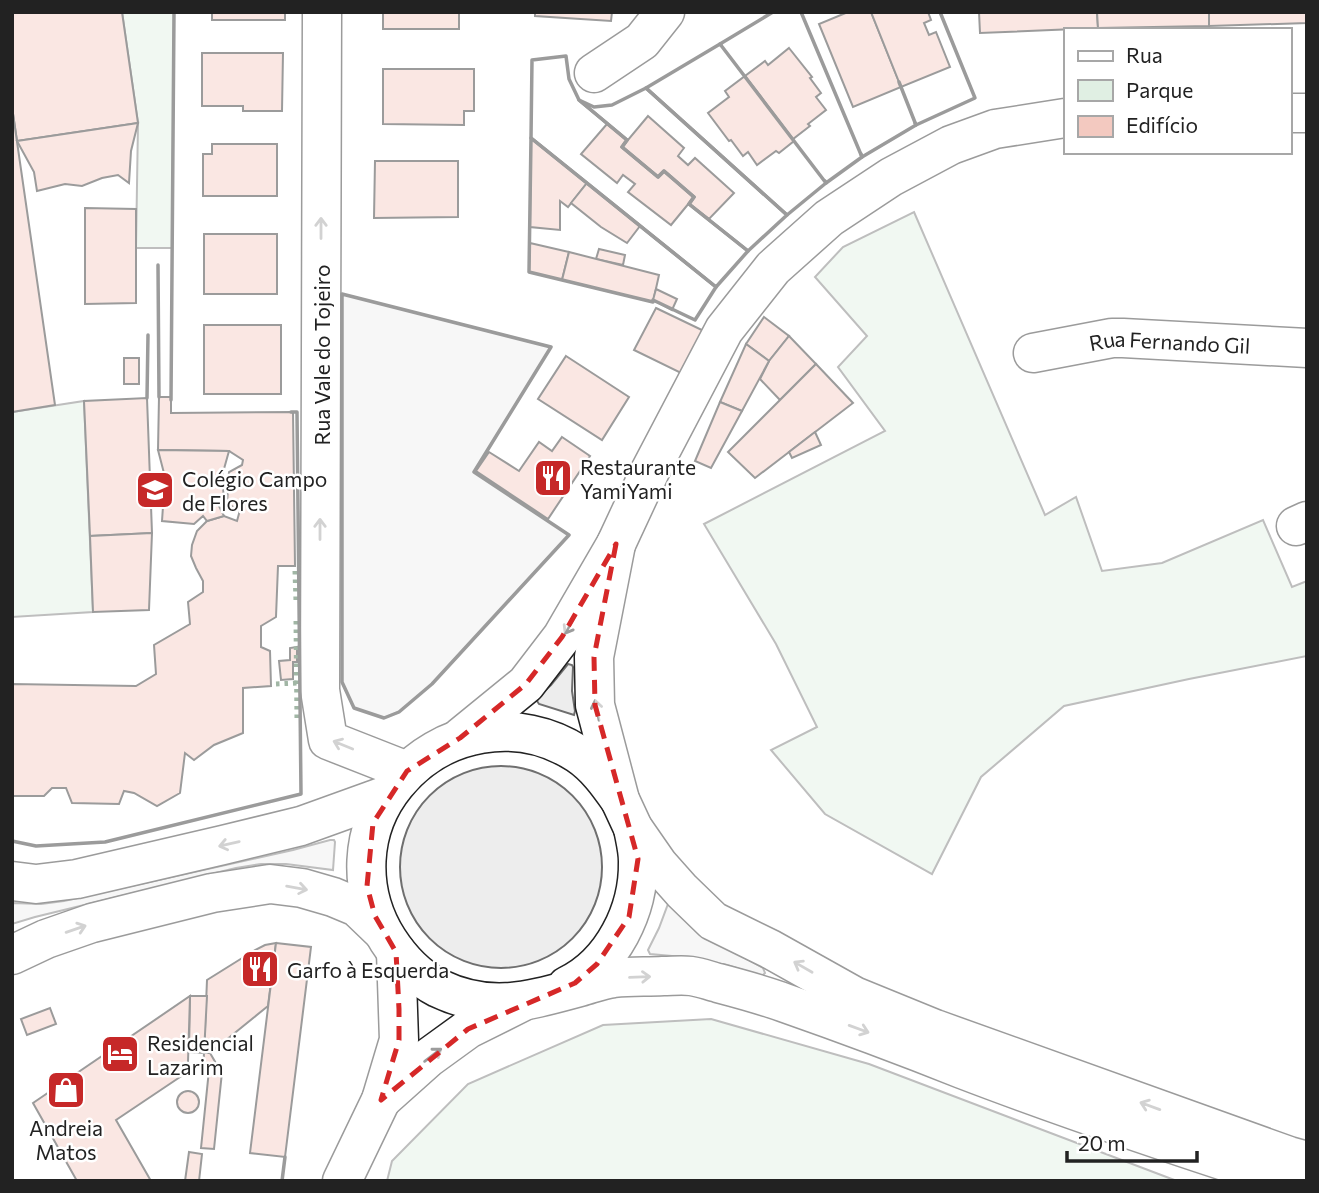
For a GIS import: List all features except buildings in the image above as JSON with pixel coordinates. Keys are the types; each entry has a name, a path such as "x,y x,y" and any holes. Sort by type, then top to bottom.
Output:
{"main road":[{"name":"Rua Vale do Tojeiro","path":"322,12 320,690 328,740 397,783"},
{"path":"594,73 642,41 665,12"},
{"path":"342,1181 381,1100 399,1040 389,941 374,916 367,886 366,854 373,823 397,783 431,752 460,738 526,684 562,637 616,544 650,471 724,330 773,268 829,218 891,177 951,145 995,129 1064,118"},
{"name":"Rua Fernando Gil","path":"1033,353 1112,338 1307,348"},
{"path":"381,1100 428,1058 468,1029 575,982 597,964 615,942 629,917 636,890 638,859 595,705 594,657 616,544"},
{"path":"460,738 490,732 521,732 551,741 579,754 602,775 658,864 713,922 770,949 853,996 935,1029 1307,1161"},
{"path":"12,881 36,884 77,879 301,826 397,783"},
{"path":"12,954 92,923 212,893 270,884 302,888 357,906 410,968 436,987 465,999 493,1003 536,998 614,978 692,976 759,994 861,1029 1013,1088 1286,1181"}],"highlighted area":[{"path":"616,544 594,657 595,705 638,859 629,917 597,964 575,983 468,1029 381,1100 399,1040 399,1009 396,952 375,916 367,886 373,823 407,771 460,738 526,684 562,637"}],"green space":[{"path":"122,12 174,12 172,248 136,248 138,123"},
{"path":"914,212 1045,515 1076,497 1102,571 1162,563 1263,520 1292,587 1307,581 1307,656 1064,706 981,777 932,874 825,814 771,750 817,727 776,644 704,524 885,431 838,367 867,336 815,277 843,247"},
{"path":"84,401 93,612 12,617 12,412"},
{"path":"711,1019 869,1064 1177,1181 387,1181 392,1161 468,1084 603,1025"}],"shaded area":[{"path":"342,294 551,347 474,472 569,535 432,684 399,712 384,718 354,708 342,682"},
{"path":"568,664 573,667 574,715 537,701"},
{"path":"501,766 540,774 573,795 594,828 602,867 594,906 573,939 540,960 501,968 462,960 429,939 408,906 400,867 408,828 429,795 462,774"},
{"path":"330,840 335,842 333,870 286,864 236,868 12,924 12,903 41,904 64,901"},
{"path":"668,904 704,935 763,968 765,973 762,976 694,958 650,954 648,950"}],"hedge":[{"path":"295,571 296,601"},
{"path":"296,621 297,721"},
{"path":"276,684 297,683"}],"wall":[{"path":"171,400 174,12"},
{"path":"721,45 773,12"},
{"path":"801,12 862,157 826,183 825,181"},
{"path":"915,123 916,125 975,98 940,12"},
{"path":"720,44 826,183 787,215 646,88 720,44"},
{"path":"566,56 569,79 579,100 627,140 622,147 658,177 664,171 694,197 689,204 748,251 716,287 531,138 532,60 566,56"},
{"path":"861,154 862,157 916,125 899,82"},
{"path":"646,88 787,215 748,251 689,204 694,197 664,171 658,177 622,147 627,140 579,100 594,107 612,105 646,88"},
{"path":"531,138 716,287 695,320 653,300 529,272 531,138"},
{"path":"158,265 159,397"},
{"path":"342,294 551,347 474,472 569,535 432,684 399,712 384,718 354,708 342,682 342,294"},
{"path":"147,398 148,335"},
{"path":"12,841 36,846 105,842 301,794 297,412 291,412"},
{"path":"282,1181 285,1157"}],"place":[{"name":"Restaurante YamiYami","path":"553,478"},
{"name":"Colégio Campo de Flores","path":"155,490"},
{"name":"Garfo à Esquerda","path":"260,969"},
{"name":"Residencial Lazarim","path":"120,1054"},
{"name":"Andreia Matos","path":"66,1090"}]}
